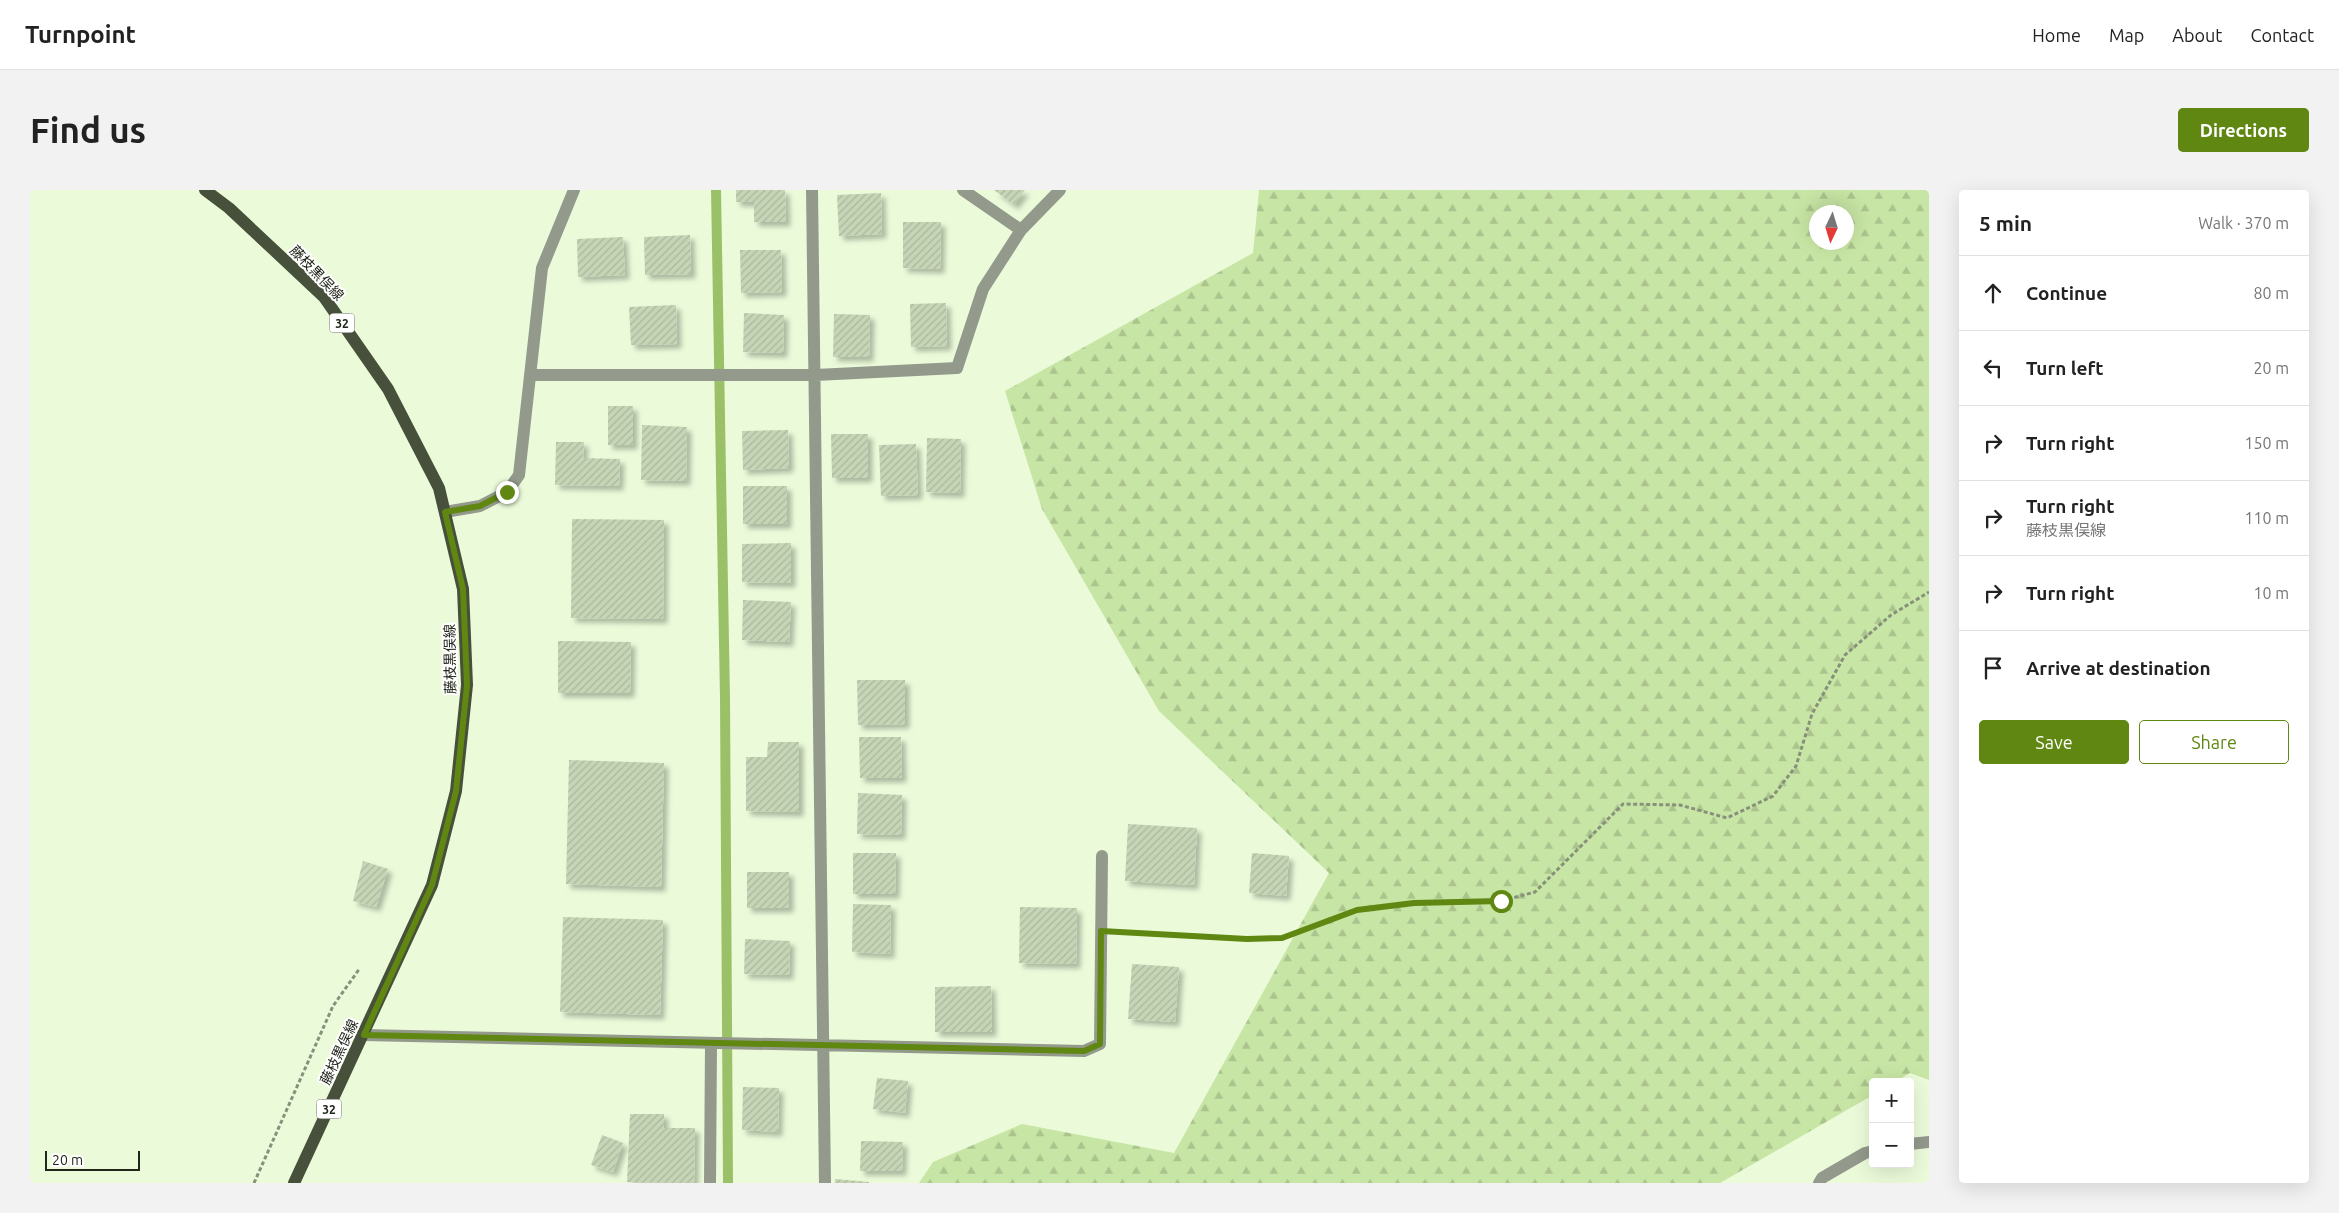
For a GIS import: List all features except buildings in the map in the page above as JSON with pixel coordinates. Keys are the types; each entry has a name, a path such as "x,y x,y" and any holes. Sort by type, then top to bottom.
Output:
{"main road":[{"name":"藤枝黒俣線","path":"205,190 229,208 324,297 388,389 440,488 463,589 467,685 456,791 432,885 294,1183"}],"street":[{"path":"445,512 480,506 507,492 519,475 542,268 574,190"},
{"path":"812,190 816,375 825,1183"},
{"path":"963,190 1021,230"},
{"path":"530,376 816,375 958,368 983,289 1021,230 1060,190"},
{"path":"364,1035 1084,1051 1100,1044 1102,856"},
{"path":"710,1183 711,1043"},
{"path":"1914,1144 1929,1142"},
{"path":"1819,1183 1822,1178 1869,1152"}],"path":[{"path":"1101,931 1247,939 1282,938 1357,910 1414,903 1501,901 1535,892 1623,804 1680,805 1727,818 1773,796 1796,766 1812,714 1846,654 1891,615 1929,592"},
{"path":"254,1183 333,1006 360,968"}],"green space":[{"path":"1259,190 1929,190 1929,1080 1910,1073 1902,1078 1869,1078 1869,1097 1720,1183 919,1183 933,1162 1022,1124 1174,1153 1329,873 1159,711 1042,509 1005,391 1253,253"}],"waterway":[{"path":"716,190 725,699 728,1183"}],"route":[{"path":"507,492 480,506 445,512 463,589 467,685 456,791 432,885 364,1035 1084,1051 1100,1044 1101,931 1247,939 1282,938 1357,910 1414,903 1501,901"}]}
